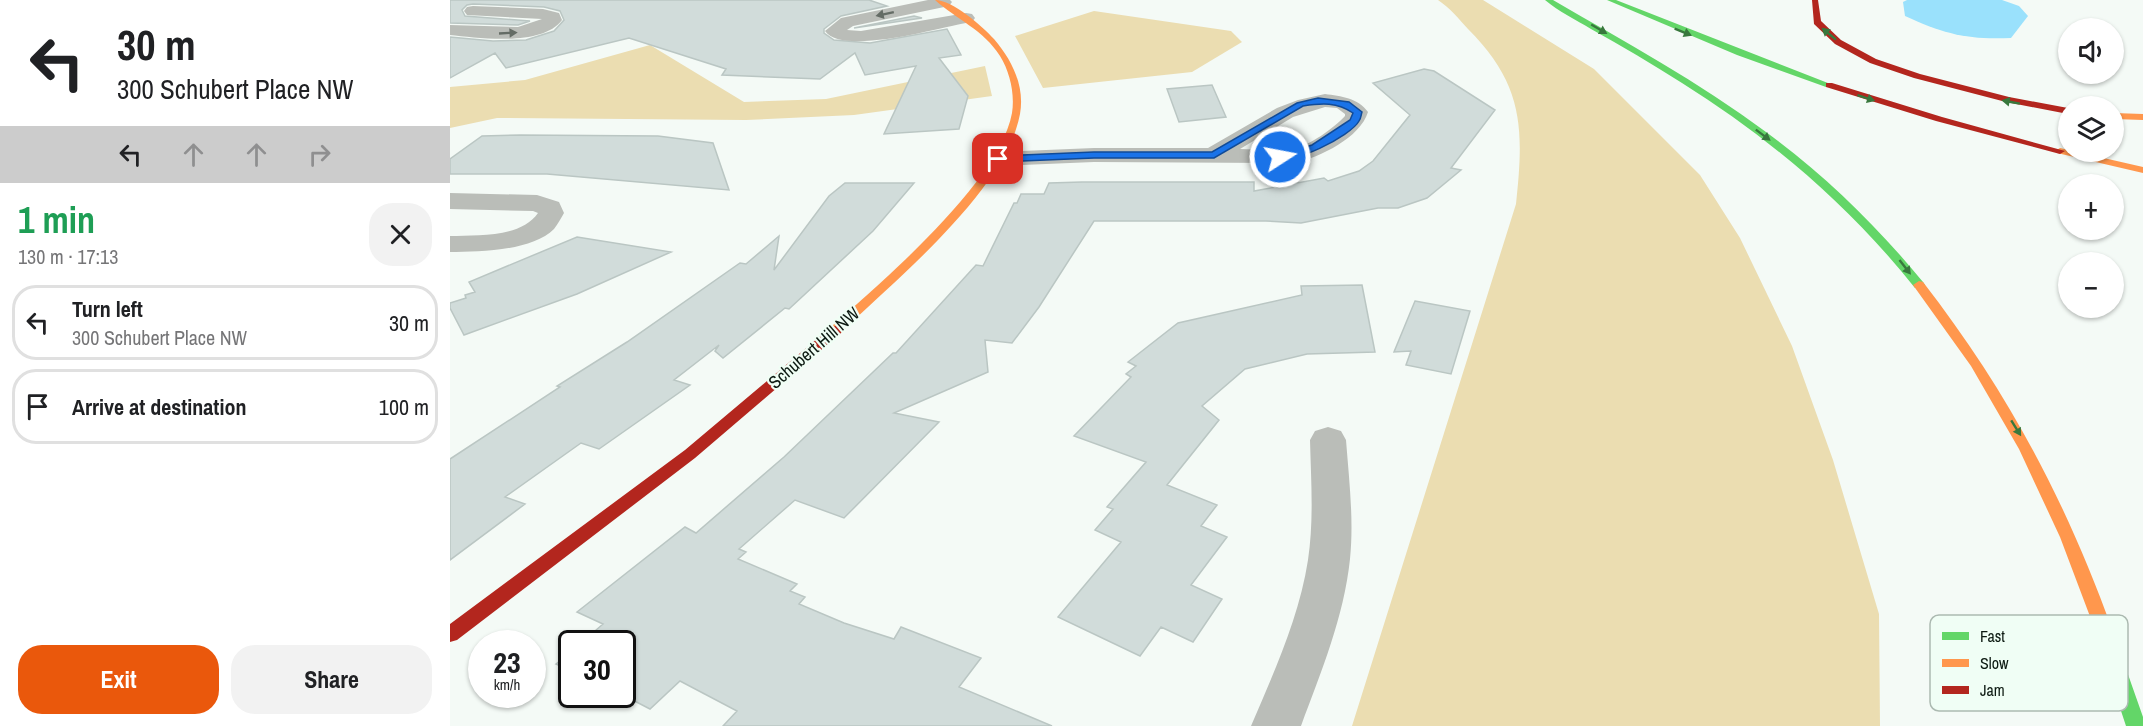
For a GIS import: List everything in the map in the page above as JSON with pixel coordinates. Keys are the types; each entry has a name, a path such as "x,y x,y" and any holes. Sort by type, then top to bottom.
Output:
{"main road":[{"path":"1548,0 1696,88 1762,133 1836,195 1888,245 1956,332 2027,446 2081,563 2099,615"},
{"path":"1610,0 1725,49 1815,82 1916,114 2143,170"},
{"path":"1815,0 1812,7 1813,16 1831,36 1845,46 1891,68 1924,80 2001,100 2058,109"},
{"name":"Schubert Hill NW","path":"450,634 597,527 706,441 814,351 884,286 942,227 998,159 1014,124 1018,104 1016,79 1008,57 953,6"},
{"path":"2124,116 2143,117"},
{"path":"2128,702 2136,726"}],"street":[{"path":"450,20 500,0"},
{"path":"953,6 861,37 839,35 834,31 847,22 953,6"},
{"path":"450,30 513,33 535,29 553,20 553,17 543,14 473,11"},
{"path":"998,159 1094,155 1280,157 1306,153 1354,122 1358,112 1346,104 1337,102 1318,101 1301,104 1214,155"},
{"path":"450,201 537,203 550,208 551,213 543,224 505,240 477,244 450,244"},
{"path":"1276,726 1316,620 1329,560 1332,515 1328,440"}],"shaded area":[{"path":"1438,0 1483,0 1594,69 1700,175 1740,238 1792,346 1833,460 1879,614 1880,726 1352,726 1516,204 1520,153 1519,130 1510,89 1500,69 1486,50 1454,14"},
{"path":"1094,11 1231,31 1242,42 1192,72 1043,88 1015,36"},
{"path":"650,45 744,102 826,99 985,66 992,96 854,115 746,120 497,118 450,128 450,87 525,80"}],"water":[{"path":"1907,0 2002,0 2019,6 2028,16 2011,38 1969,37 1944,31 1905,16 1903,2"}],"building":[{"path":"450,0 869,0 887,6 841,16 824,29 824,33 834,40 870,43 947,29 961,55 939,58 968,96 959,129 884,134 916,66 865,75 855,53 820,79 722,75 726,69 629,38 506,68 495,53 450,78 450,37 493,41 526,40 554,31 564,20 560,11 544,7 473,4 467,5 462,10 465,16 530,21 518,25 450,23"},
{"path":"914,16 922,18 854,28"},
{"path":"1424,69 1434,71 1495,110 1451,168 1461,170 1427,198 1398,208 1378,208 1301,223 1094,221 1039,307 1012,343 985,340 988,372 894,413 939,422 844,518 795,500 739,549 746,552 738,559 797,584 790,591 805,597 799,604 844,623 894,639 901,627 981,658 959,687 1052,726 723,726 737,711 680,681 650,709 636,702 636,630 596,630 603,624 577,612 685,527 696,533 784,457 893,353 896,353 976,265 983,266 1014,203 1017,203 1021,194 1044,194 1049,183 1254,182 1254,191 1324,178 1328,181 1359,171 1373,161 1410,115 1373,83"},
{"path":"1212,85 1226,117 1179,122 1167,89"},
{"path":"482,136 658,136 713,143 729,190 547,174 450,174 450,159"},
{"path":"845,183 914,183 873,231 789,309 785,308 723,358 715,351 719,345 674,380 690,385 599,449 581,443 505,497 525,504 450,560 450,459 560,387 557,386 627,342 740,263 746,264 779,236 774,270 829,196"},
{"path":"577,237 671,252 577,294 464,335 450,308 450,303 466,298 465,295 475,292 469,282"},
{"path":"1362,285 1375,352 1307,354 1245,369 1202,406 1219,420 1167,485 1217,505 1201,526 1227,537 1191,585 1222,599 1193,642 1161,627 1140,656 1058,617 1121,542 1095,530 1113,509 1107,507 1146,462 1074,436 1131,377 1126,374 1136,366 1128,362 1178,323 1302,295 1301,286"},
{"path":"1415,301 1470,311 1451,374 1406,365 1411,351 1394,352"}],"traffic: fast":[{"path":"1548,0 1684,80 1784,149 1865,223 1919,285"},
{"path":"1610,0 1740,53 1829,85"},
{"path":"2128,702 2136,726"}],"traffic: slow":[{"path":"836,330 910,260 964,204 988,173 1006,143 1016,113 1016,84 1004,55 979,27 938,0"},
{"path":"2124,116 2143,117"},
{"path":"2108,162 2143,170"},
{"path":"1919,285 1949,324 2003,406 2048,492 2098,615"}],"traffic: jam":[{"path":"1815,0 1817,22 1838,42 1873,61 1917,76 2009,100 2058,109"},
{"path":"1829,85 1939,119 2058,150"},
{"path":"450,634 690,454 836,330"}],"route":[{"path":"998,159 1094,155 1214,155 1301,104 1318,101 1337,102 1346,104 1358,112 1358,117 1354,122 1306,153 1280,157"}]}
